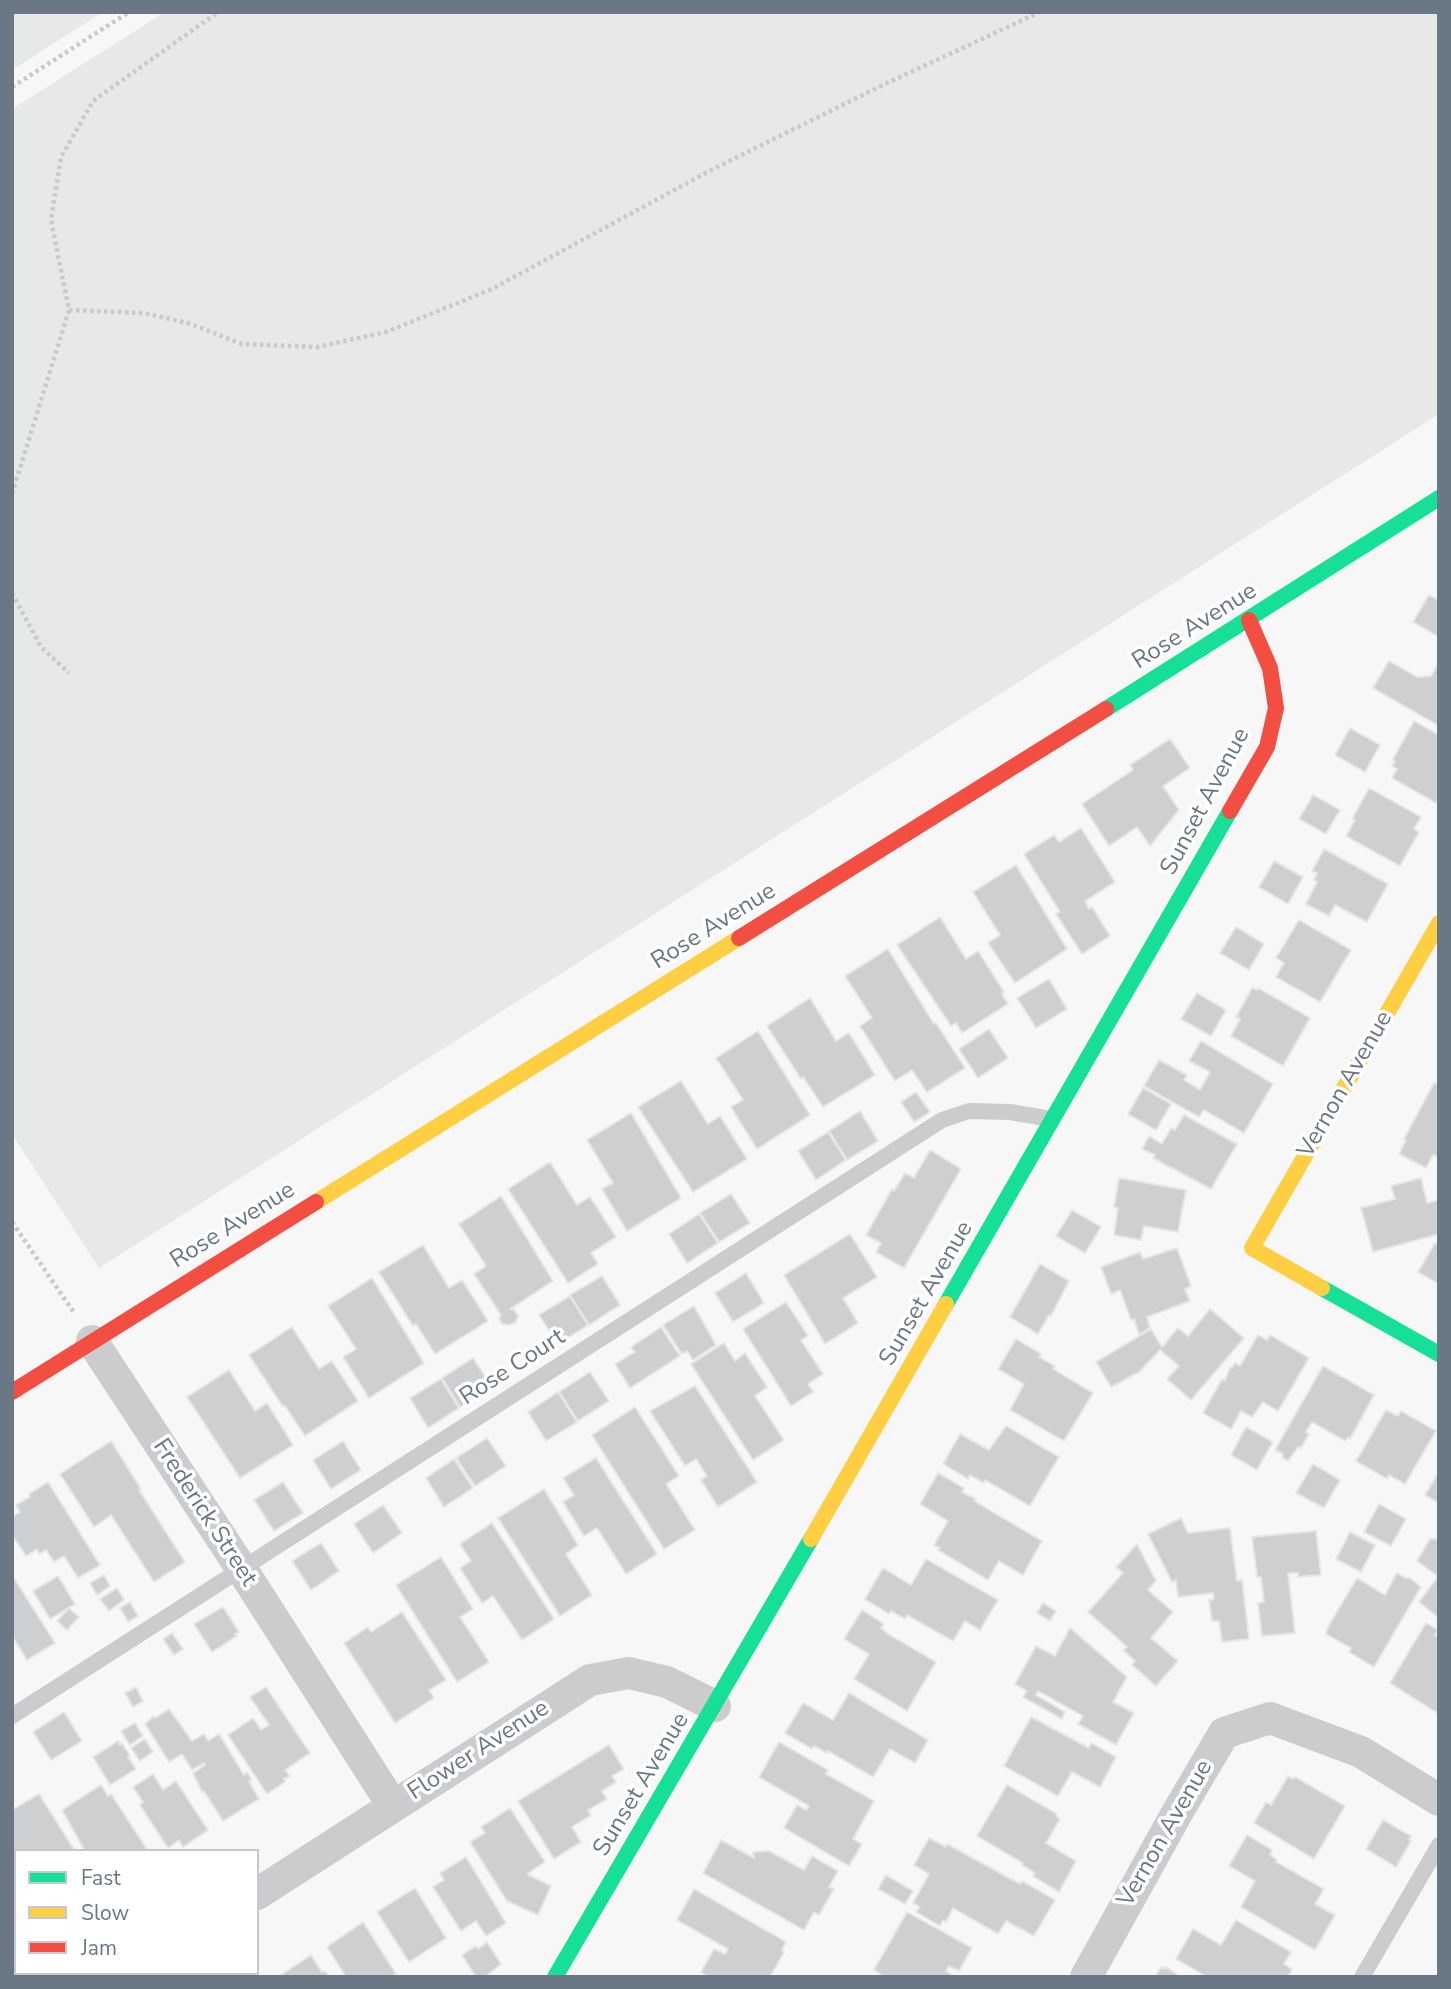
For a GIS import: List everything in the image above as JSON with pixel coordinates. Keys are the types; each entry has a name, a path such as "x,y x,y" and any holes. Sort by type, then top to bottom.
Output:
{"street":[{"name":"Rose Avenue","path":"12,1392 1249,620 1439,498"},
{"name":"Sunset Avenue","path":"555,1977 715,1706 1267,747 1276,708 1269,668 1249,620"},
{"name":"Vernon Avenue","path":"1439,923 1252,1248 1439,1354"},
{"name":"Frederick Street","path":"92,1341 393,1806"},
{"name":"Flower Avenue","path":"259,1893 590,1680 629,1673 667,1682 715,1706"},
{"name":"Vernon Avenue","path":"1086,1977 1224,1733 1269,1718 1361,1752 1439,1800"}],"lane":[{"name":"Rose Court","path":"12,1716 942,1120 969,1111 1010,1112 1054,1120"},
{"path":"1362,1977 1439,1845"}],"path":[{"path":"12,87 130,12"},
{"path":"12,494 69,310 51,220 61,157 93,101 218,12"},
{"path":"69,310 144,313 191,324 242,344 317,347 386,332 492,289 713,169 885,84 1040,12"},
{"path":"12,593 41,647 69,673"},
{"path":"12,1222 92,1341"}],"shaded area":[{"path":"12,12 103,12 12,70"},
{"path":"165,12 1439,12 1439,414 99,1268 12,1134 12,109"}],"building":[{"path":"1429,595 1439,601 1439,637 1413,622"},
{"path":"1389,661 1417,677 1431,676 1439,662 1439,726 1373,688"},
{"path":"1414,721 1439,735 1439,797 1436,803 1392,778 1397,769 1392,766 1395,761 1393,759"},
{"path":"1350,728 1380,745 1365,772 1335,755"},
{"path":"1170,739 1190,768 1163,786 1179,810 1150,846 1137,827 1109,846 1082,804 1133,770 1130,765"},
{"path":"1369,788 1421,817 1414,829 1419,832 1400,866 1346,836"},
{"path":"1313,795 1340,810 1326,834 1299,819"},
{"path":"1081,828 1115,882 1085,901 1089,909 1092,907 1110,936 1082,954 1056,914 1060,912 1024,854 1054,835 1059,842"},
{"path":"1324,849 1388,884 1367,922 1335,905 1329,916 1306,904 1317,882 1314,880 1317,873 1312,871"},
{"path":"1274,861 1303,877 1288,904 1259,887"},
{"path":"1016,865 1067,949 1015,983 988,943 1000,935 973,892"},
{"path":"940,917 966,959 978,951 1004,992 1002,994 1008,1004 962,1033 956,1023 951,1026 897,945"},
{"path":"1299,920 1351,950 1320,1002 1276,977 1284,963 1276,958"},
{"path":"1236,927 1264,944 1249,970 1220,953"},
{"path":"888,949 934,1024 936,1023 965,1068 927,1092 912,1070 895,1081 860,1026 872,1018 845,976"},
{"path":"1049,979 1067,1009 1036,1028 1017,998"},
{"path":"1252,988 1258,988 1310,1018 1283,1066 1231,1036 1240,1019 1236,1017"},
{"path":"1197,993 1226,1010 1211,1036 1181,1019"},
{"path":"810,998 836,1041 849,1033 875,1075 823,1107 803,1077 801,1079 767,1026"},
{"path":"989,1029 1008,1058 978,1078 959,1049"},
{"path":"758,1031 810,1115 757,1149 731,1107 743,1100 716,1058"},
{"path":"1201,1041 1273,1084 1244,1133 1204,1110 1199,1117 1144,1086 1159,1060 1187,1075 1184,1080 1200,1090 1210,1072 1189,1061"},
{"path":"681,1081 708,1124 720,1116 747,1159 693,1192 638,1107"},
{"path":"1434,1083 1439,1085 1439,1157 1433,1155 1426,1168 1399,1154 1406,1140 1404,1139"},
{"path":"1143,1088 1171,1104 1156,1130 1128,1114"},
{"path":"916,1092 930,1112 914,1122 901,1102"},
{"path":"860,1111 878,1141 847,1160 829,1131"},
{"path":"631,1113 681,1198 627,1231 602,1189 613,1183 587,1140"},
{"path":"1184,1115 1237,1144 1211,1189 1153,1158 1155,1155 1142,1149 1149,1136 1162,1144 1171,1128 1175,1130"},
{"path":"828,1132 846,1160 816,1180 798,1151"},
{"path":"930,1150 961,1169 904,1268 876,1252 881,1243 866,1235 892,1189 894,1191 905,1173 914,1178"},
{"path":"550,1162 577,1205 590,1197 616,1237 591,1253 598,1264 568,1283 508,1189"},
{"path":"1119,1178 1186,1190 1178,1232 1144,1226 1141,1240 1114,1235 1118,1208 1114,1207"},
{"path":"1421,1178 1427,1203 1439,1200 1439,1234 1373,1252 1361,1208 1395,1199 1391,1186"},
{"path":"731,1194 750,1223 719,1242 700,1213"},
{"path":"501,1196 553,1281 510,1309 518,1316 516,1322 510,1325 502,1324 499,1319 501,1315 474,1274 486,1266 459,1224"},
{"path":"1072,1210 1101,1227 1085,1253 1056,1236"},
{"path":"699,1214 718,1243 687,1263 669,1234"},
{"path":"850,1234 877,1277 843,1298 858,1323 825,1344 784,1275"},
{"path":"1435,1243 1439,1246 1439,1284 1418,1272"},
{"path":"423,1245 449,1288 462,1280 488,1321 435,1354 416,1324 413,1326 379,1272"},
{"path":"1177,1248 1191,1286 1185,1289 1190,1301 1147,1317 1150,1328 1139,1335 1120,1290 1111,1294 1101,1267 1140,1252 1143,1259"},
{"path":"1040,1264 1069,1281 1051,1316 1049,1315 1038,1334 1010,1317"},
{"path":"746,1273 764,1303 733,1322 715,1293"},
{"path":"602,1276 620,1305 589,1325 570,1295"},
{"path":"372,1278 424,1363 369,1398 343,1357 356,1349 328,1306"},
{"path":"570,1296 588,1325 558,1344 539,1315"},
{"path":"786,1302 808,1336 801,1340 823,1374 808,1384 813,1392 791,1406 743,1329"},
{"path":"694,1306 716,1345 693,1360 687,1351 682,1354 663,1325"},
{"path":"1210,1309 1244,1338 1191,1400 1167,1379 1179,1366 1160,1350 1139,1372 1111,1387 1096,1362 1151,1329 1162,1347 1178,1328 1188,1336"},
{"path":"292,1327 319,1369 332,1361 358,1401 305,1436 249,1355"},
{"path":"661,1327 680,1356 630,1388 615,1364 635,1352 631,1347"},
{"path":"1258,1335 1267,1340 1270,1335 1309,1358 1278,1411 1263,1402 1252,1417 1241,1411 1231,1429 1203,1413 1222,1379 1225,1381 1230,1367 1235,1363 1240,1366"},
{"path":"1016,1339 1041,1354 1039,1357 1055,1366 1053,1369 1093,1393 1064,1441 1010,1410 1024,1384 998,1369"},
{"path":"724,1343 735,1361 745,1353 767,1387 755,1396 784,1440 753,1460 691,1364"},
{"path":"473,1358 492,1387 460,1407 442,1378"},
{"path":"1323,1366 1374,1395 1350,1439 1348,1437 1345,1441 1312,1422 1301,1448 1298,1447 1288,1461 1282,1457 1283,1454 1275,1450"},
{"path":"229,1370 255,1411 267,1403 293,1445 240,1478 187,1397"},
{"path":"590,1372 609,1401 578,1421 559,1392"},
{"path":"441,1379 459,1408 428,1428 410,1398"},
{"path":"695,1386 757,1482 718,1507 701,1480 707,1476 696,1459 685,1466 650,1411"},
{"path":"558,1392 577,1422 546,1441 528,1412"},
{"path":"635,1407 679,1476 666,1484 695,1530 664,1549 592,1435"},
{"path":"1386,1410 1398,1416 1401,1411 1436,1431 1405,1484 1389,1475 1387,1479 1356,1461"},
{"path":"1006,1426 1059,1457 1030,1506 985,1480 984,1483 970,1475 968,1479 943,1464 960,1434 989,1450"},
{"path":"1246,1427 1273,1442 1257,1470 1231,1455"},
{"path":"487,1438 506,1466 475,1486 456,1458"},
{"path":"111,1441 185,1562 154,1582 111,1515 94,1527 60,1474"},
{"path":"343,1441 361,1470 331,1489 313,1460"},
{"path":"596,1458 657,1554 626,1574 597,1528 584,1536 563,1502 574,1495 563,1478"},
{"path":"454,1459 473,1488 444,1507 426,1478"},
{"path":"1313,1464 1340,1480 1324,1508 1296,1493"},
{"path":"1439,1472 1439,1503 1425,1495"},
{"path":"938,1473 964,1488 962,1492 976,1499 974,1501 1042,1541 1023,1575 999,1561 988,1580 938,1550 940,1548 934,1545 948,1521 920,1504"},
{"path":"48,1482 100,1565 78,1578 64,1556 54,1562 46,1550 39,1554 37,1549 26,1556 12,1535 12,1517 20,1512 16,1505"},
{"path":"283,1482 303,1513 274,1531 254,1500"},
{"path":"544,1489 578,1545 566,1554 592,1595 560,1616 498,1518"},
{"path":"1379,1504 1406,1519 1391,1546 1364,1532"},
{"path":"383,1505 402,1533 373,1553 354,1524"},
{"path":"1181,1518 1188,1533 1230,1528 1237,1581 1242,1580 1249,1639 1222,1642 1219,1621 1212,1621 1209,1600 1214,1599 1213,1593 1178,1597 1176,1580 1172,1582 1148,1534"},
{"path":"492,1523 554,1619 522,1640 493,1596 482,1603 460,1568 471,1561 460,1544"},
{"path":"1316,1531 1321,1575 1298,1577 1298,1573 1288,1573 1295,1633 1262,1636 1258,1603 1264,1602 1261,1577 1257,1577 1252,1537"},
{"path":"1350,1532 1375,1545 1361,1572 1336,1559"},
{"path":"1430,1539 1439,1539 1439,1577 1417,1561"},
{"path":"321,1543 339,1571 311,1590 292,1561"},
{"path":"1137,1544 1156,1581 1148,1590 1173,1612 1151,1638 1178,1661 1156,1686 1132,1665 1135,1661 1123,1650 1127,1647 1088,1612 1123,1573 1116,1567"},
{"path":"441,1557 473,1609 460,1617 489,1662 457,1682 396,1585"},
{"path":"926,1559 998,1600 980,1630 965,1621 953,1641 907,1615 905,1619 891,1611 889,1614 865,1599 883,1568 911,1585"},
{"path":"1397,1573 1410,1578 1421,1587 1374,1667 1349,1652 1351,1648 1326,1634 1357,1578 1385,1595"},
{"path":"12,1575 55,1643 27,1660 12,1636"},
{"path":"104,1575 110,1586 97,1595 90,1583"},
{"path":"58,1576 75,1604 50,1619 33,1591"},
{"path":"1437,1578 1439,1580 1439,1618 1419,1602"},
{"path":"117,1588 124,1600 109,1611 100,1599"},
{"path":"130,1602 138,1616 128,1622 120,1608"},
{"path":"1043,1603 1056,1611 1050,1621 1037,1613"},
{"path":"223,1607 239,1632 212,1652 194,1624"},
{"path":"69,1608 79,1617 67,1630 57,1621"},
{"path":"862,1610 884,1624 881,1628 888,1634 936,1662 907,1711 854,1679 869,1654 844,1639"},
{"path":"402,1612 446,1680 429,1690 434,1698 395,1723 344,1643 368,1627 371,1632"},
{"path":"1426,1623 1438,1630 1435,1635 1439,1637 1439,1714 1390,1683"},
{"path":"1070,1628 1127,1677 1113,1702 1134,1713 1116,1745 1078,1724 1083,1716 1038,1691 1036,1695 1065,1712 1062,1719 1023,1697 1027,1691 1015,1684 1036,1646 1055,1656"},
{"path":"172,1633 183,1649 174,1655 163,1639"},
{"path":"136,1687 143,1701 133,1707 125,1693"},
{"path":"266,1687 310,1753 285,1770 290,1776 267,1794 228,1735 253,1718 261,1730 269,1725 250,1697"},
{"path":"849,1693 928,1740 915,1763 890,1749 873,1777 828,1751 827,1753 814,1746 812,1749 785,1733 803,1703 833,1720"},
{"path":"169,1709 192,1741 204,1734 208,1741 219,1734 244,1775 247,1772 252,1780 249,1781 259,1799 223,1821 204,1791 202,1792 193,1773 205,1765 204,1763 192,1770 182,1754 169,1762 145,1724"},
{"path":"64,1712 82,1741 51,1760 33,1732"},
{"path":"1031,1717 1089,1748 1091,1743 1116,1757 1100,1787 1072,1772 1058,1796 1004,1766"},
{"path":"135,1723 143,1736 130,1745 121,1731"},
{"path":"145,1739 153,1752 140,1761 131,1748"},
{"path":"118,1741 120,1745 122,1743 136,1769 110,1785 93,1757"},
{"path":"779,1742 828,1770 826,1774 874,1801 853,1839 862,1844 849,1866 784,1828 797,1805 806,1810 809,1806 759,1777"},
{"path":"609,1745 624,1769 612,1776 616,1782 602,1791 607,1799 588,1810 591,1815 572,1827 581,1842 554,1859 518,1801"},
{"path":"153,1774 163,1790 176,1781 208,1830 183,1847 179,1840 168,1848 140,1805 143,1802 133,1787"},
{"path":"1288,1776 1293,1779 1295,1777 1345,1806 1314,1859 1254,1823 1266,1802 1271,1805"},
{"path":"101,1785 108,1796 111,1794 147,1849 84,1849 62,1810"},
{"path":"1007,1785 1057,1814 1060,1819 1046,1843 1076,1861 1059,1892 1033,1876 1035,1873 1022,1865 1023,1863 977,1836"},
{"path":"39,1794 74,1849 14,1849 14,1861 12,1810"},
{"path":"510,1808 545,1862 527,1874 551,1886 538,1915 507,1901 470,1842 485,1833 481,1827"},
{"path":"1383,1820 1411,1836 1411,1841 1396,1867 1366,1849"},
{"path":"1247,1835 1272,1850 1270,1855 1276,1862 1324,1889 1315,1904 1335,1915 1315,1950 1241,1907 1255,1881 1229,1866"},
{"path":"929,1838 946,1847 947,1844 1055,1900 1034,1936 1006,1921 998,1934 953,1908 946,1922 943,1920 940,1926 916,1912 920,1907 913,1903 929,1874 914,1865"},
{"path":"721,1840 754,1858 753,1852 769,1851 804,1870 812,1856 838,1871 829,1887 834,1889 819,1915 814,1912 804,1930 703,1873"},
{"path":"466,1857 506,1923 486,1936 476,1921 461,1931 433,1887 444,1880 440,1873"},
{"path":"886,1875 913,1891 905,1904 878,1889"},
{"path":"14,1882 12,1944 12,1884"},
{"path":"415,1888 446,1938 409,1962 377,1912"},
{"path":"694,1889 786,1942 782,1950 784,1952 770,1977 709,1977 701,1972 714,1949 725,1954 728,1949 677,1920"},
{"path":"907,1912 972,1948 959,1971 949,1966 946,1971 955,1977 885,1977 874,1970"},
{"path":"1236,1920 1291,1952 1284,1964 1292,1969 1288,1977 1207,1977 1176,1959 1193,1929 1221,1945"},
{"path":"363,1922 396,1974 391,1977 346,1977 327,1947"},
{"path":"487,1942 501,1964 485,1977 476,1977 462,1955"},
{"path":"311,1955 322,1972 325,1971 329,1976 278,1977"},
{"path":"1161,1967 1166,1967 1181,1977 1155,1977"}],"traffic: fast":[{"path":"1106,709 1439,498"},
{"path":"946,1304 1230,811"},
{"path":"1322,1288 1439,1354"},
{"path":"555,1977 811,1539"}],"traffic: slow":[{"path":"1322,1288 1252,1248 1439,923"},
{"path":"316,1202 739,938"},
{"path":"811,1539 946,1304"}],"traffic: jam":[{"path":"1230,811 1267,747 1276,708 1270,668 1249,620"},
{"path":"739,938 1106,709"},
{"path":"12,1392 316,1202"}]}
